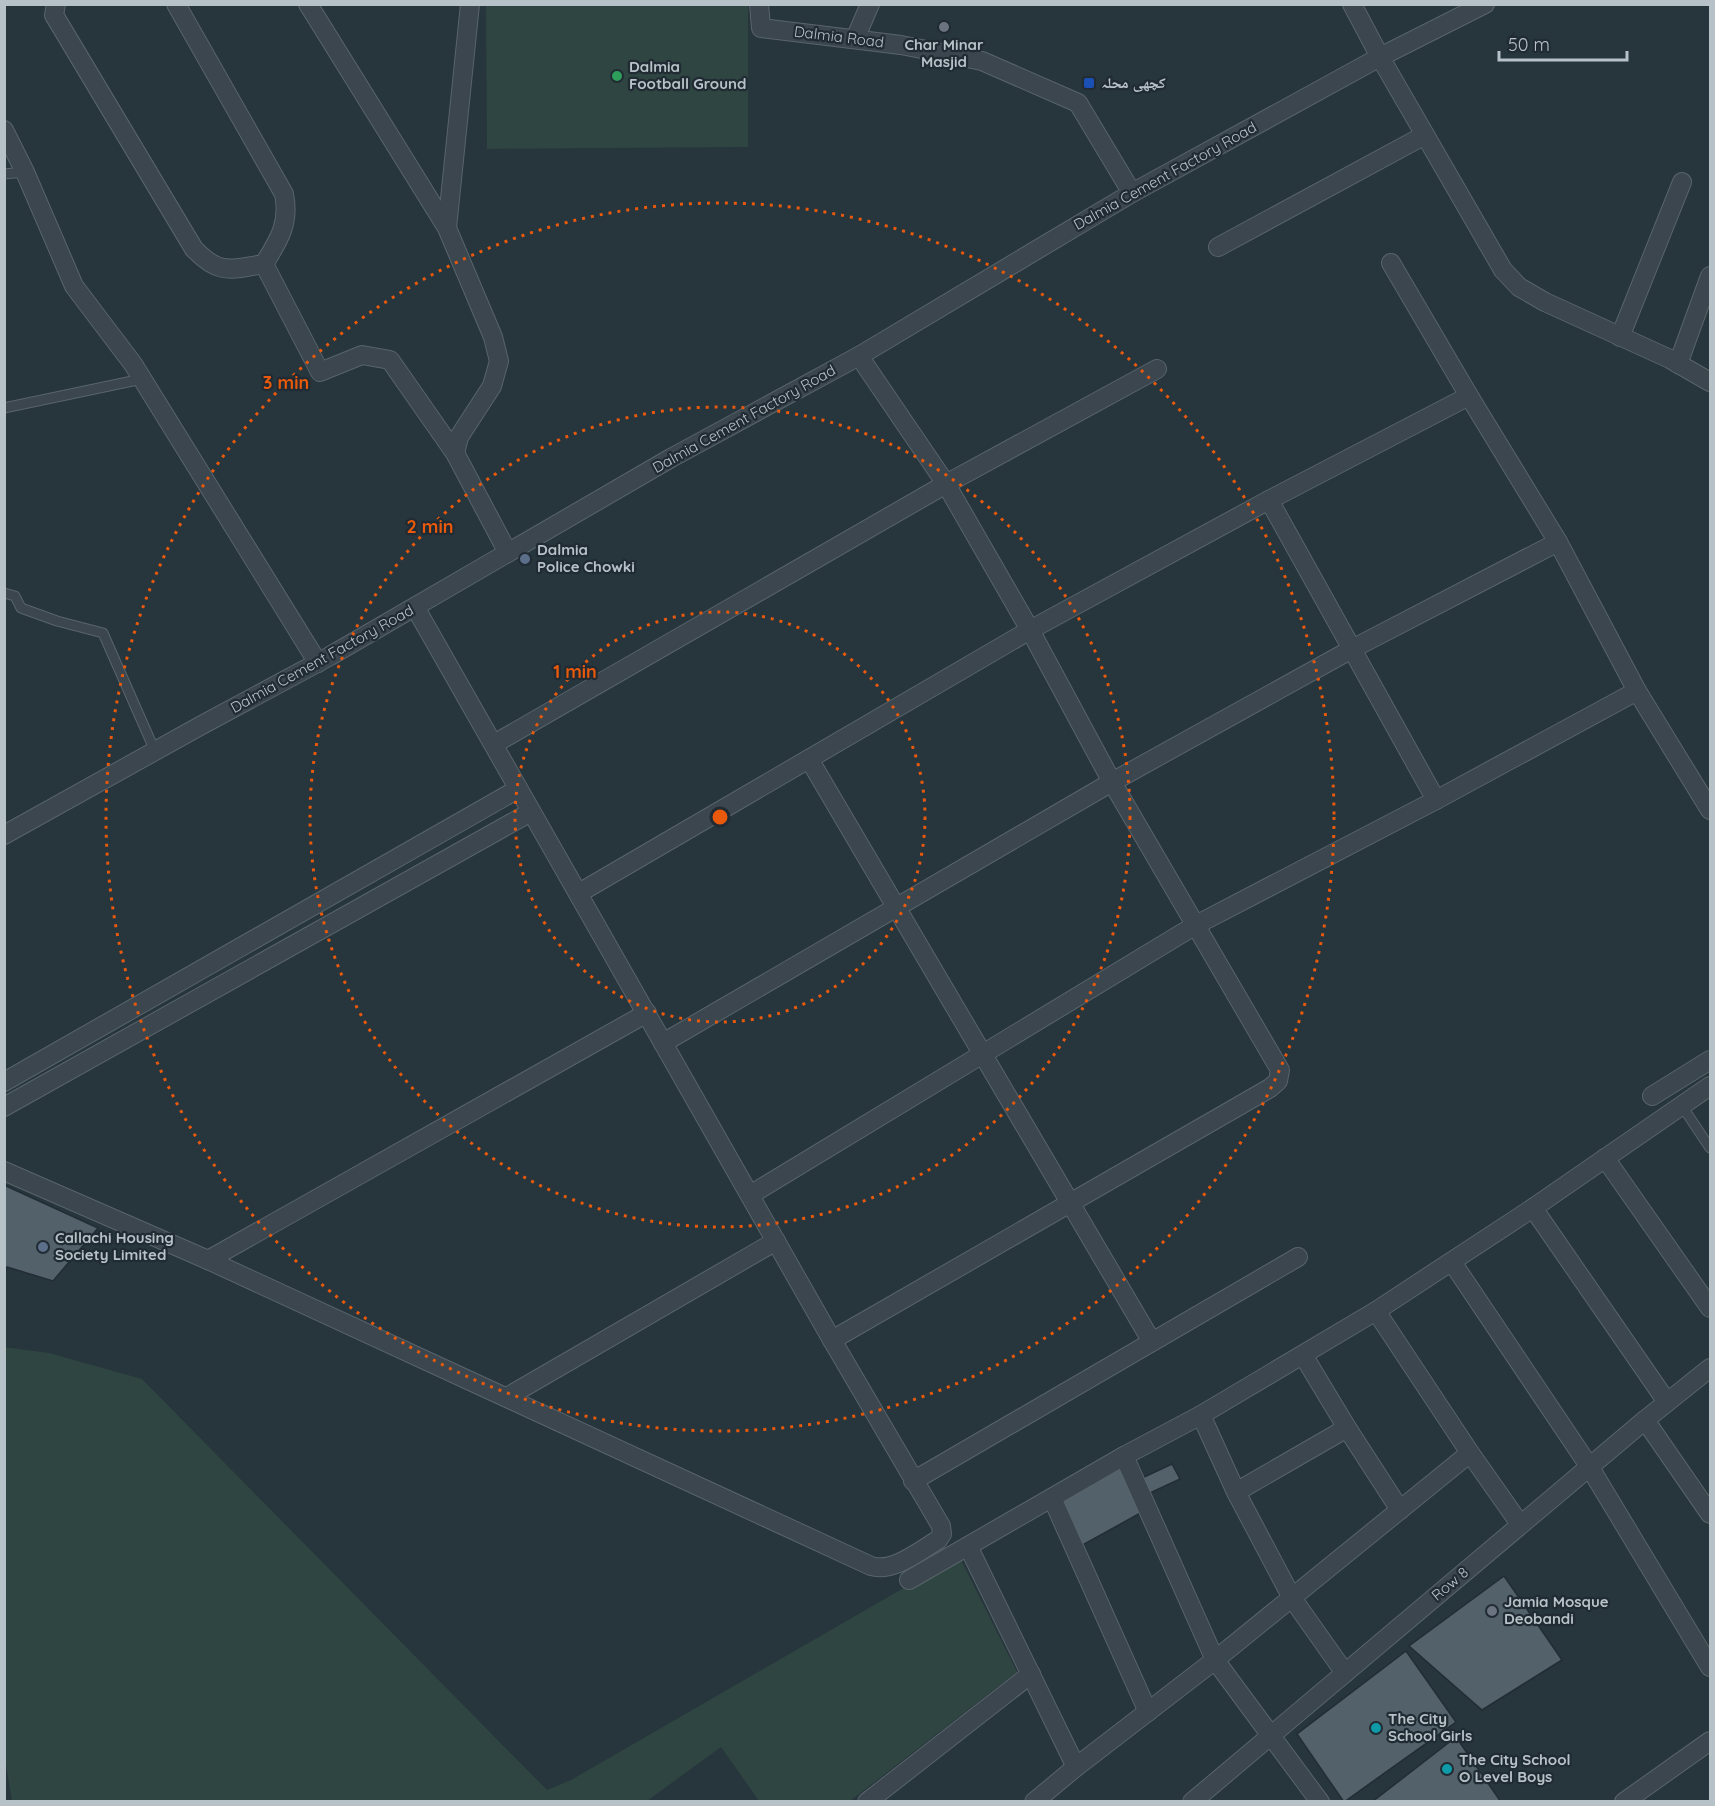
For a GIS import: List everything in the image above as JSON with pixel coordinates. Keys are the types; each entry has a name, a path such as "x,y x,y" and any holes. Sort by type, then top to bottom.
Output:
{"street":[{"path":"56,4 54,15 194,249 207,262 226,270 264,264 280,238 287,210 284,194 176,4"},
{"path":"308,4 447,228 493,337 499,361 492,386 459,437 454,453"},
{"path":"447,228 470,4"},
{"name":"Dalmia Road","path":"759,4 761,28 901,45 982,61 1078,103 1132,193"},
{"path":"855,39 870,4"},
{"path":"1352,4 1380,57 1503,270 1519,287 1545,302 1678,364 1710,382"},
{"name":"Dalmia Cement Factory Road","path":"4,835 318,663 671,458 859,356 1132,193 1380,57 1485,4"},
{"path":"4,130 25,172 74,286 142,379 318,663"},
{"path":"1218,247 1425,135"},
{"path":"1620,337 1682,182"},
{"path":"1391,263 1558,542 1637,691 1710,810"},
{"path":"264,264 320,372 362,355 390,360 454,453 508,553"},
{"path":"1678,364 1710,276"},
{"path":"832,1340 1270,1088 1278,1081 1280,1070 1194,926 1112,782 1030,630 946,484 859,356"},
{"path":"494,744 946,484 1157,369"},
{"path":"579,893 1030,630 1269,500 1469,396"},
{"path":"1269,500 1436,800"},
{"path":"663,1043 1112,782 1352,649 1558,542"},
{"path":"4,1171 208,1260 880,1569 890,1567 938,1540 942,1534 941,1526 832,1340 415,607"},
{"path":"750,1195 1194,926 1436,800 1637,691"},
{"path":"809,759 1152,1342"},
{"path":"4,1082 518,789"},
{"path":"4,1107 531,812"},
{"path":"440,833 451,856"},
{"path":"208,1260 647,1013"},
{"path":"1652,1096 1710,1060"},
{"path":"909,1580 1124,1456 1201,1415 1376,1311 1533,1208 1710,1086"},
{"path":"1605,1158 1710,1308"},
{"path":"1533,1208 1667,1402"},
{"path":"507,1397 776,1241"},
{"path":"913,1481 1298,1257"},
{"path":"1452,1262 1589,1466 1710,1664"},
{"path":"1376,1311 1520,1524"},
{"path":"1303,1355 1400,1510"},
{"name":"Row 8","path":"1192,1802 1589,1466 1710,1368"},
{"path":"1201,1415 1236,1492 1292,1598 1345,1673"},
{"path":"1645,1420 1710,1514"},
{"path":"1236,1492 1347,1428"},
{"path":"1034,1802 1215,1660 1470,1453"},
{"path":"1124,1456 1215,1660 1272,1734 1320,1802"},
{"path":"1052,1498 1148,1712"},
{"path":"968,1546 1076,1767"},
{"path":"867,1802 1031,1674"},
{"path":"1624,1802 1710,1741"}],"lane":[{"path":"4,174 25,172"},
{"path":"4,408 142,379"},
{"path":"4,593 15,596 21,608 57,621 103,633 155,751"},
{"path":"1682,1106 1710,1148"}],"green space":[{"name":"Dalmia Football Ground","path":"486,5 748,5 748,147 487,149"},
{"path":"4,1347 49,1353 142,1379 547,1790 571,1780 959,1556 1017,1672 850,1801 759,1801 721,1747 647,1801 12,1801 4,1753"}],"building":[{"name":"Callachi Housing Society Limited","path":"4,1185 98,1228 53,1281 7,1267 4,1276"},
{"path":"1124,1457 1144,1511 1079,1547 1060,1499"},
{"path":"1172,1464 1180,1479 1150,1493 1142,1478"},
{"name":"Jamia Mosque Deobandi","path":"1504,1576 1562,1660 1482,1710 1409,1646"},
{"name":"The City School Girls","path":"1406,1651 1456,1722 1344,1802 1297,1734"},
{"name":"The City School O Level Boys","path":"1456,1737 1501,1802 1372,1802"}],"place":[{"name":"Char Minar Masjid","path":"944,27"},
{"name":"Dalmia Football Ground","path":"617,76"},
{"name":"کچھی محلہ","path":"1089,83"},
{"name":"Dalmia Police Chowki","path":"525,559"},
{"name":"Callachi Housing Society Limited","path":"43,1247"},
{"name":"Jamia Mosque Deobandi","path":"1492,1611"},
{"name":"The City School Girls","path":"1376,1728"},
{"name":"The City School O Level Boys","path":"1447,1769"}]}
